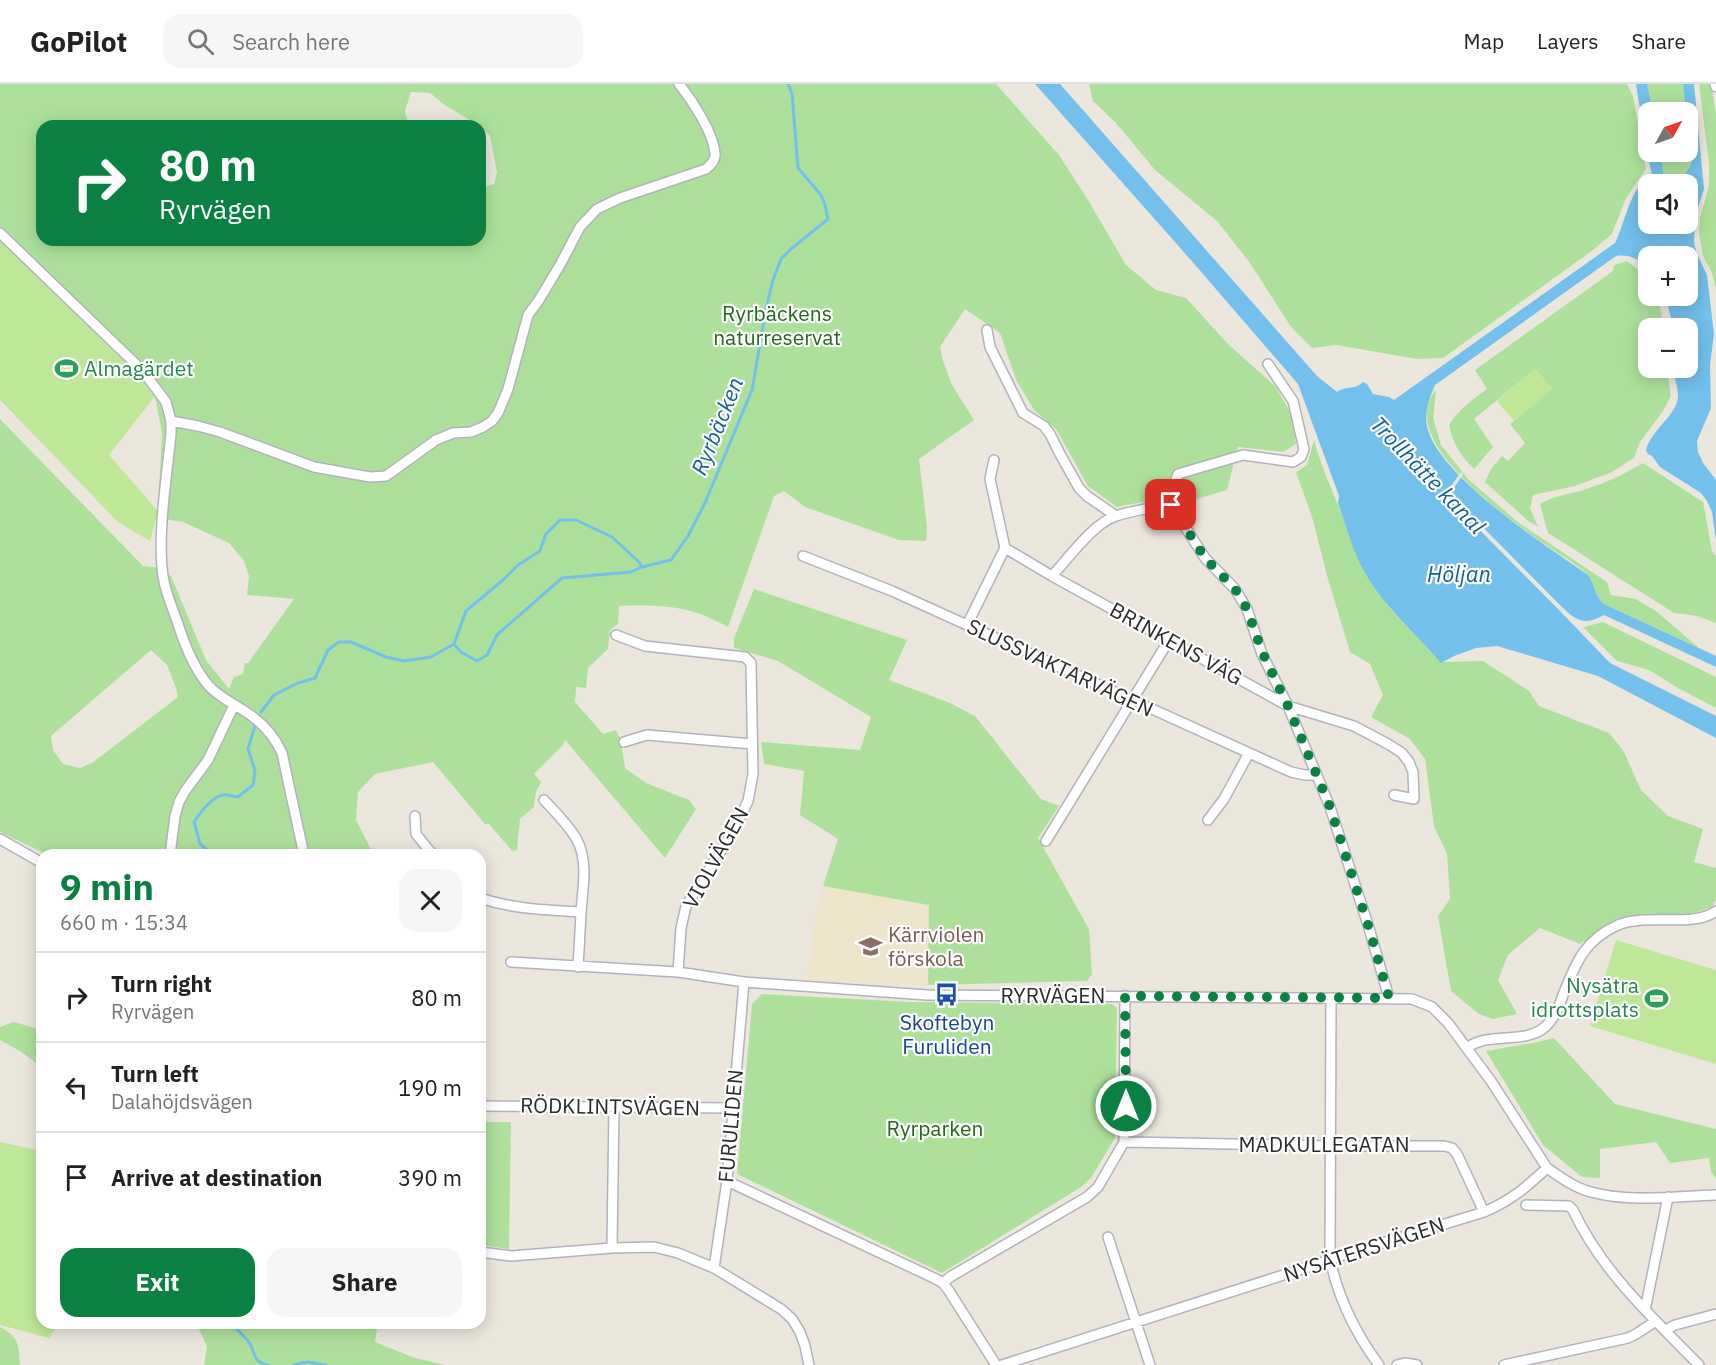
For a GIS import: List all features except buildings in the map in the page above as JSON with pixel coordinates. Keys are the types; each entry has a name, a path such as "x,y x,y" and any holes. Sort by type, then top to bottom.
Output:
{"street":[{"path":"171,421 220,432 314,467 370,477 386,476 436,440 453,433 471,432 483,427 498,413 508,389 528,315 560,265 580,227 597,209 620,198 706,169 713,162 715,154 709,133 690,98 679,84"},
{"path":"0,233 143,371 166,402 171,421 162,540 163,577 182,638 208,684 220,697 262,724 279,746 303,849"},
{"path":"987,330 990,347 1023,413 1044,426 1050,434 1079,488 1116,516"},
{"path":"1268,364 1293,401 1303,440 1304,449 1301,457 1293,462 1243,455 1178,474 1171,493 1171,505 1205,558 1240,595 1247,609 1267,664 1288,706 1330,807 1389,998"},
{"path":"967,625 1005,548 990,479 993,460"},
{"path":"1052,576 1105,521 1116,516 1171,505"},
{"name":"BRINKENS VÄG","path":"1005,548 1288,706 1354,726 1402,753 1413,772 1414,799 1394,795"},
{"name":"SLUSSVAKTARVÄGEN","path":"803,556 892,591 1292,772 1317,775"},
{"name":"VIOLVÄGEN","path":"616,635 645,646 745,657 751,663 753,774 748,801 734,830 686,906 681,928 678,972"},
{"path":"1046,841 1169,640"},
{"path":"171,849 179,802 208,760 234,705"},
{"path":"624,742 647,735 752,744"},
{"path":"1208,820 1224,799 1249,753"},
{"path":"544,800 577,840 583,857 584,883 578,966"},
{"path":"415,816 416,834 427,849"},
{"path":"0,839 36,860"},
{"path":"486,900 527,909 581,912"},
{"path":"1467,1048 1476,1042 1535,1033 1544,1028 1556,1014 1576,962 1587,946 1600,935 1638,920 1699,918 1716,911"},
{"name":"RYRVÄGEN","path":"511,962 678,972 744,982 927,995 1412,999 1432,1007 1448,1023 1491,1081 1546,1168"},
{"name":"FURULIDEN","path":"714,1268 727,1181 744,982"},
{"path":"943,1283 1087,1197 1098,1187 1124,1142 1125,996"},
{"path":"1331,998 1330,1259 1351,1319 1379,1365"},
{"name":"RÖDKLINTSVÄGEN","path":"486,1106 734,1108"},
{"path":"612,1248 614,1107"},
{"name":"MADKULLEGATAN","path":"1124,1142 1444,1146 1452,1148 1457,1154 1484,1212"},
{"path":"1546,1168 1577,1187 1591,1192 1638,1198 1716,1196"},
{"name":"NYSÄTERSVÄGEN","path":"1002,1365 1484,1212 1506,1203 1546,1168"},
{"path":"727,1181 943,1283 996,1365"},
{"path":"1645,1310 1668,1197"},
{"path":"1526,1205 1569,1206 1610,1271 1699,1365"},
{"path":"1108,1237 1150,1365"},
{"path":"486,1253 511,1256 654,1247 678,1253 714,1268 781,1309 792,1319 800,1332 809,1365"},
{"path":"1665,1330 1716,1314"},
{"path":"1504,1365 1628,1338 1656,1321"},
{"path":"1397,1365 1405,1363 1417,1365"}],"shaded area":[{"name":"Kärrviolen förskola","path":"823,886 929,905 928,985 807,981 814,924"}],"green space":[{"name":"Ryrbäckens naturreservat","path":"0,84 996,84 1059,155 1126,265 1156,290 1186,298 1229,345 1275,386 1292,415 1296,444 1283,452 1238,447 1227,490 1184,503 1158,499 1117,507 1088,486 1056,429 1034,410 1016,380 1000,333 965,309 940,347 952,385 974,420 919,459 927,527 926,541 899,540 805,507 784,491 774,496 728,627 703,615 672,607 619,606 618,624 610,630 608,649 588,668 586,688 576,687 575,702 603,734 616,730 621,741 625,768 646,783 689,800 696,809 665,858 565,740 563,745 534,774 541,782 536,792 534,807 520,819 517,850 512,851 489,824 485,824 433,762 375,774 358,792 356,820 371,849 36,849 0,832 0,419 143,566 155,567 171,576 206,660 229,689 234,677 243,674 245,663 248,663 294,599 247,595 249,576 244,561 229,543 183,522 156,518 162,433 155,396 108,342 0,242","holes":["151,650 167,665 178,697 92,763 80,768 63,764 53,750 51,736"]},
{"path":"1089,84 1627,84 1633,96 1638,124 1638,162 1645,162 1646,169 1643,174 1638,174 1638,181 1626,198 1612,234 1443,358 1417,359 1336,345 1312,348 1291,327 1250,263 1217,221 1155,170 1116,123 1093,101"},
{"path":"1647,84 1683,84 1686,102 1651,102"},
{"path":"1699,84 1711,84 1716,113 1716,290 1712,273 1703,256 1699,233 1700,218 1709,186 1709,163"},
{"path":"1662,162 1693,162 1685,174 1664,174"},
{"name":"Almagärdet","path":"0,242 108,342 155,396 109,455 158,511 150,541 118,522 0,400"},
{"path":"1627,261 1638,270 1638,306 1660,306 1662,318 1638,318 1638,378 1668,378 1671,396 1640,442 1634,458 1610,473 1575,486 1533,495 1530,508 1538,527 1485,482 1491,469 1502,456 1508,461 1525,443 1510,424 1552,389 1535,369 1474,419 1493,447 1474,469 1458,449 1449,425 1461,409 1487,389 1475,370 1613,271 1614,265"},
{"path":"1535,369 1552,389 1514,421 1497,401"},
{"path":"1436,390 1433,418 1441,445 1468,479 1519,523 1607,582 1611,595 1636,599 1656,611 1699,648 1604,604 1586,573 1518,525 1477,492 1440,451 1429,429 1427,409"},
{"path":"1314,440 1362,564 1388,606 1441,662 1483,661 1529,691 1539,706 1609,733 1623,750 1641,790 1668,816 1703,829 1694,862 1716,868 1716,900 1712,907 1691,914 1618,918 1580,944 1540,928 1508,955 1498,980 1517,1014 1493,1019 1479,1014 1451,991 1438,916 1450,899 1447,854 1434,826 1425,759 1410,739 1371,717 1383,695 1370,664 1350,652 1312,517 1296,472 1307,465"},
{"path":"1643,463 1703,502 1712,551 1716,556 1716,623 1697,616 1674,613 1548,533 1540,504 1601,484"},
{"path":"754,589 907,640 889,680 950,703 975,716 1041,799 1059,806 1038,838 1089,929 1092,974 1087,981 928,985 929,905 823,886 838,839 800,815 804,771 764,764 761,742 860,750 871,717 778,661 734,648 734,638"},
{"path":"1603,622 1716,677 1716,708 1649,670 1617,661 1583,627"},
{"name":"Nysätra idrottsplats","path":"1616,940 1716,970 1716,1064 1590,1026"},
{"name":"Ryrparken","path":"762,994 910,1002 1112,1004 1117,1008 1115,1138 1091,1178 1081,1187 942,1273 737,1174 752,1004"},
{"path":"14,1022 36,1028 36,1063 0,1040 0,1027"},
{"path":"1554,1038 1615,1104 1716,1129 1716,1179 1711,1172 1709,1158 1670,1163 1656,1142 1600,1149 1600,1178 1582,1177 1543,1145 1486,1051"},
{"path":"486,1122 511,1122 509,1249 486,1246"},
{"path":"0,1142 36,1150 36,1329 55,1329 49,1338 0,1325"},
{"path":"0,1327 11,1334 17,1342 20,1365 0,1365"},
{"path":"199,1329 377,1329 375,1342 415,1358 445,1365 204,1365 207,1346"}],"water":[{"name":"Höljan","path":"1035,84 1060,84 1317,376 1337,392 1363,382 1373,394 1394,400 1615,243 1638,188 1638,234 1694,234 1695,246 1638,246 1638,260 1616,256 1435,385 1427,407 1426,418 1428,430 1437,449 1453,469 1498,510 1588,575 1598,597 1604,604 1716,656 1716,667 1604,615 1587,621 1577,619 1563,608 1560,611 1610,663 1716,716 1716,738 1598,676 1497,646 1476,648 1441,663 1389,607 1363,569 1349,537 1338,503 1339,496 1298,384"},
{"name":"Höljan","path":"1636,84 1647,84 1651,102 1639,102"},
{"name":"Höljan","path":"1683,84 1694,84 1696,102 1685,102"},
{"name":"Höljan","path":"1698,126 1704,189 1698,208 1698,174 1685,174 1692,162 1698,162"},
{"name":"Höljan","path":"1649,162 1662,162 1664,174 1652,174"},
{"name":"Höljan","path":"1698,256 1707,275 1714,334 1710,365 1711,408 1697,441 1698,452 1703,463 1716,480 1716,540 1712,512 1701,493 1660,467 1646,450 1653,436 1677,403 1674,378 1698,378 1698,318 1671,318 1668,306 1698,306"}],"pier":[{"path":"1461,472 1463,474 1450,494 1563,608 1560,611 1445,495"}],"waterway":[{"name":"Ryrbäcken","path":"261,712 274,695 298,683 315,678 328,650 339,642 351,642 386,657 404,661 431,657 454,644 466,611 518,565 540,551 546,534 560,520 576,520 612,537 642,567 671,560 688,536 705,503 752,390 766,309 781,259 828,219 821,195 798,168 792,94 788,84"},
{"name":"Ryrbäcken","path":"454,644 461,652 477,661 487,655 497,635 562,578 631,572 642,567"},
{"name":"Ryrbäcken","path":"206,849 200,844 194,822 214,799 225,795 238,797 253,785 255,770 248,749 255,726"},
{"name":"Ryrbäcken","path":"237,1329 251,1345 256,1359 268,1365"},
{"name":"Ryrbäcken","path":"294,1365 307,1362 326,1365"}],"place":[{"name":"Almagärdet","path":"66,369"},
{"name":"Kärrviolen förskola","path":"870,947"},
{"name":"Skoftebyn Furuliden","path":"947,995"},
{"name":"Nysätra idrottsplats","path":"1657,998"}],"route":[{"path":"1126,1106 1125,996 1389,998 1330,807 1288,706 1271,674 1247,609 1240,595 1205,558 1171,505"}],"water label":[{"name":"Trollhätte kanal","path":"1428,475"}]}
